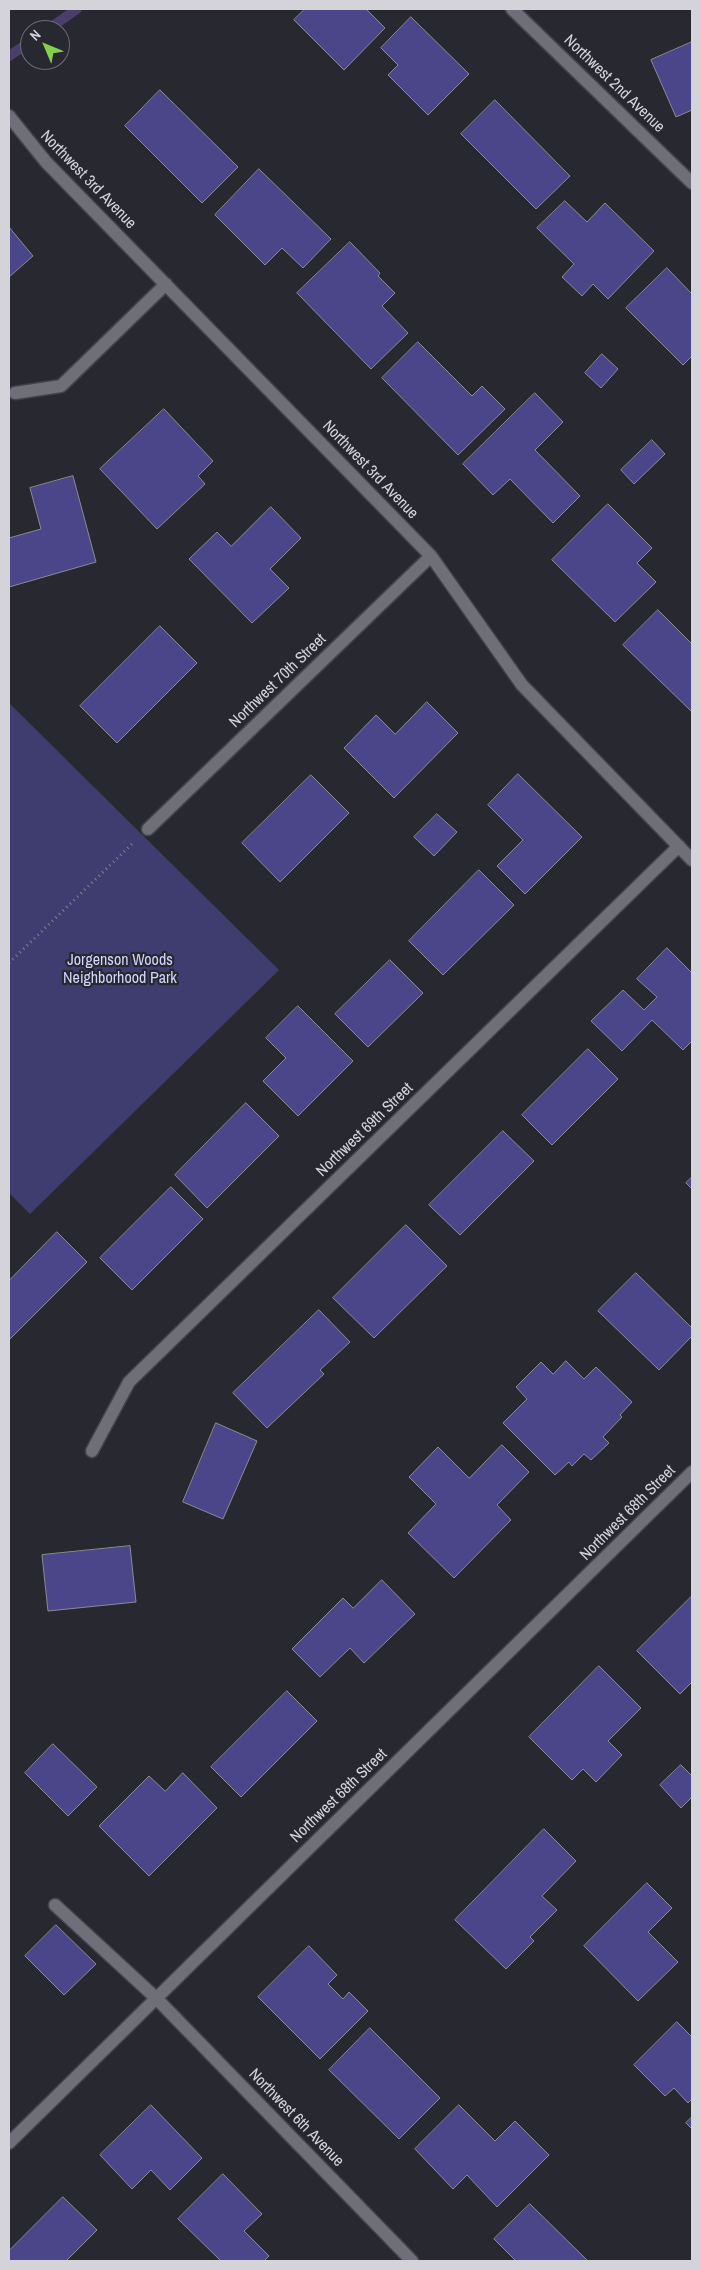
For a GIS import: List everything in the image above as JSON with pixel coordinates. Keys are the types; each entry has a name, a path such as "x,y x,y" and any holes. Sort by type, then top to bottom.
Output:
{"street":[{"name":"Northwest 2nd Avenue","path":"512,9 692,183"},
{"name":"Northwest 3rd Avenue","path":"9,116 46,162 431,556 522,685 692,860"},
{"path":"15,393 61,386 166,284"},
{"name":"Northwest 70th Street","path":"148,829 431,556"},
{"name":"Northwest 69th Street","path":"92,1451 129,1382 679,846"},
{"name":"Northwest 68th Street","path":"9,2143 692,1472"},
{"name":"Northwest 6th Avenue","path":"55,1905 156,1998 412,2261"}],"path":[{"path":"9,963 148,829"}],"green space":[{"name":"Jorgenson Woods Neighborhood Park","path":"9,703 279,970 30,1214 9,1193"}],"building":[{"path":"305,9 366,9 385,28 344,70 294,20"},
{"path":"411,17 469,74 428,115 388,75 398,65 381,48"},
{"path":"692,42 692,110 676,117 651,60"},
{"path":"160,90 238,167 202,203 125,126"},
{"path":"495,100 570,176 536,209 461,134"},
{"path":"259,169 331,239 303,268 282,248 265,265 215,215"},
{"path":"565,201 587,222 605,203 654,251 608,299 593,284 582,296 562,277 574,264 537,228"},
{"path":"9,227 33,256 9,277"},
{"path":"350,242 380,273 378,276 395,293 382,306 408,333 371,369 297,293"},
{"path":"667,268 692,294 692,356 683,365 626,308"},
{"path":"418,342 472,396 482,386 505,409 458,455 382,378"},
{"path":"602,354 618,369 601,388 585,373"},
{"path":"535,393 563,422 535,450 580,496 553,523 510,479 493,495 463,464"},
{"path":"164,409 213,461 198,476 205,484 157,529 100,469"},
{"path":"652,440 665,454 634,484 621,470"},
{"path":"73,476 96,562 9,587 9,538 41,529 30,488"},
{"path":"608,504 652,548 637,563 656,582 615,622 552,560"},
{"path":"271,507 301,538 270,569 289,588 252,623 189,559 217,532 231,546"},
{"path":"658,610 692,644 692,712 623,645"},
{"path":"160,626 197,663 117,743 80,706"},
{"path":"427,702 458,733 394,798 344,748 376,715 395,734"},
{"path":"518,774 582,837 525,894 497,866 523,840 488,805"},
{"path":"311,775 349,813 280,882 242,843"},
{"path":"437,814 457,832 434,856 414,837"},
{"path":"479,870 514,905 443,975 409,941"},
{"path":"667,948 692,973 692,1041 683,1050 652,1020 622,1051 591,1021 623,990 644,1010 657,997 637,979"},
{"path":"390,960 423,993 368,1047 335,1014"},
{"path":"298,1006 353,1061 298,1116 263,1081 286,1058 266,1038"},
{"path":"588,1049 618,1079 552,1145 522,1115"},
{"path":"246,1103 279,1136 207,1208 175,1175"},
{"path":"503,1131 534,1161 460,1235 429,1205"},
{"path":"692,1177 692,1189 686,1183"},
{"path":"171,1187 203,1219 132,1290 100,1258"},
{"path":"406,1225 447,1266 374,1338 333,1298"},
{"path":"57,1232 87,1262 9,1340 9,1281"},
{"path":"636,1273 692,1328 692,1336 659,1370 598,1311"},
{"path":"319,1310 350,1342 320,1370 324,1374 267,1428 233,1393"},
{"path":"566,1361 584,1379 596,1367 632,1402 620,1415 622,1417 603,1437 609,1443 591,1460 584,1454 572,1466 569,1462 555,1475 503,1423 527,1399 516,1387 541,1362 553,1374"},
{"path":"216,1423 257,1441 223,1519 183,1502"},
{"path":"502,1445 529,1472 497,1505 511,1520 454,1578 408,1533 436,1504 409,1477 438,1447 469,1478"},
{"path":"130,1546 136,1602 48,1611 42,1555"},
{"path":"382,1580 415,1614 364,1663 350,1648 320,1677 292,1649 343,1598 353,1608"},
{"path":"692,1596 692,1682 680,1694 637,1651"},
{"path":"599,1666 641,1708 608,1741 622,1755 596,1782 583,1769 572,1780 529,1737"},
{"path":"287,1691 317,1721 241,1797 211,1767"},
{"path":"53,1744 97,1787 68,1816 25,1773"},
{"path":"681,1765 692,1776 692,1797 681,1808 660,1785"},
{"path":"183,1773 217,1808 149,1876 99,1826 149,1776 165,1791"},
{"path":"544,1829 576,1861 542,1896 557,1910 530,1937 534,1941 506,1969 455,1920"},
{"path":"647,1883 672,1908 648,1932 678,1962 638,2001 584,1946"},
{"path":"56,1925 96,1964 64,1995 25,1956"},
{"path":"309,1946 337,1975 328,1984 343,1999 349,1992 368,2011 320,2059 258,1997"},
{"path":"677,2022 692,2037 692,2099 688,2103 674,2088 665,2096 634,2065"},
{"path":"370,2028 440,2098 399,2139 329,2070"},
{"path":"151,2105 202,2158 170,2190 151,2170 132,2189 100,2155"},
{"path":"459,2105 495,2141 515,2121 549,2155 497,2207 467,2175 453,2189 415,2149"},
{"path":"692,2117 692,2129 686,2123"},
{"path":"223,2174 262,2214 244,2231 269,2256 264,2261 221,2261 178,2219"},
{"path":"63,2197 97,2230 66,2261 9,2261 9,2251"},
{"path":"530,2204 588,2261 516,2261 494,2239"}],"waterway":[{"path":"61,20 77,9"},
{"path":"9,56 20,49"}]}
